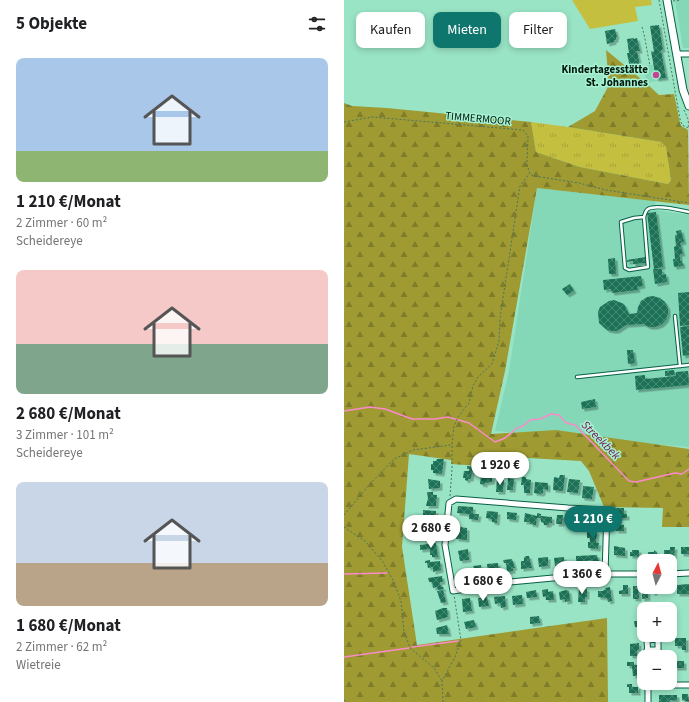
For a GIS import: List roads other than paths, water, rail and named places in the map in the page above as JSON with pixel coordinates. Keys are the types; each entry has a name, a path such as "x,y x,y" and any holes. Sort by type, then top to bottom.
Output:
{"main road":[{"path":"670,1 683,90 689,106"}],"street":[{"path":"677,54 689,54"},
{"path":"605,574 607,510 456,499 449,503 446,545 453,591 510,582 605,574 637,574"},
{"path":"677,574 689,573"},
{"path":"677,685 689,685"},
{"path":"648,690 648,702"}],"lane":[{"path":"644,217 623,220 621,222 625,268 629,270 648,267 644,217 645,212 648,209 656,207 689,212"},
{"path":"675,316 680,366"},
{"path":"577,377 689,365"}],"waterway":[{"name":"Streekbek","path":"344,411 370,407 385,409 412,419 435,419 448,417 469,423 495,442 505,438 530,420 540,419 551,414 559,415 566,423 575,425 629,481 636,482 675,473 682,474 689,469"},
{"path":"344,574 387,573"},
{"path":"412,647 458,641"},
{"path":"344,657 409,648"}],"place":[{"name":"Kindertagesstätte St. Johannes","path":"656,75"}]}
